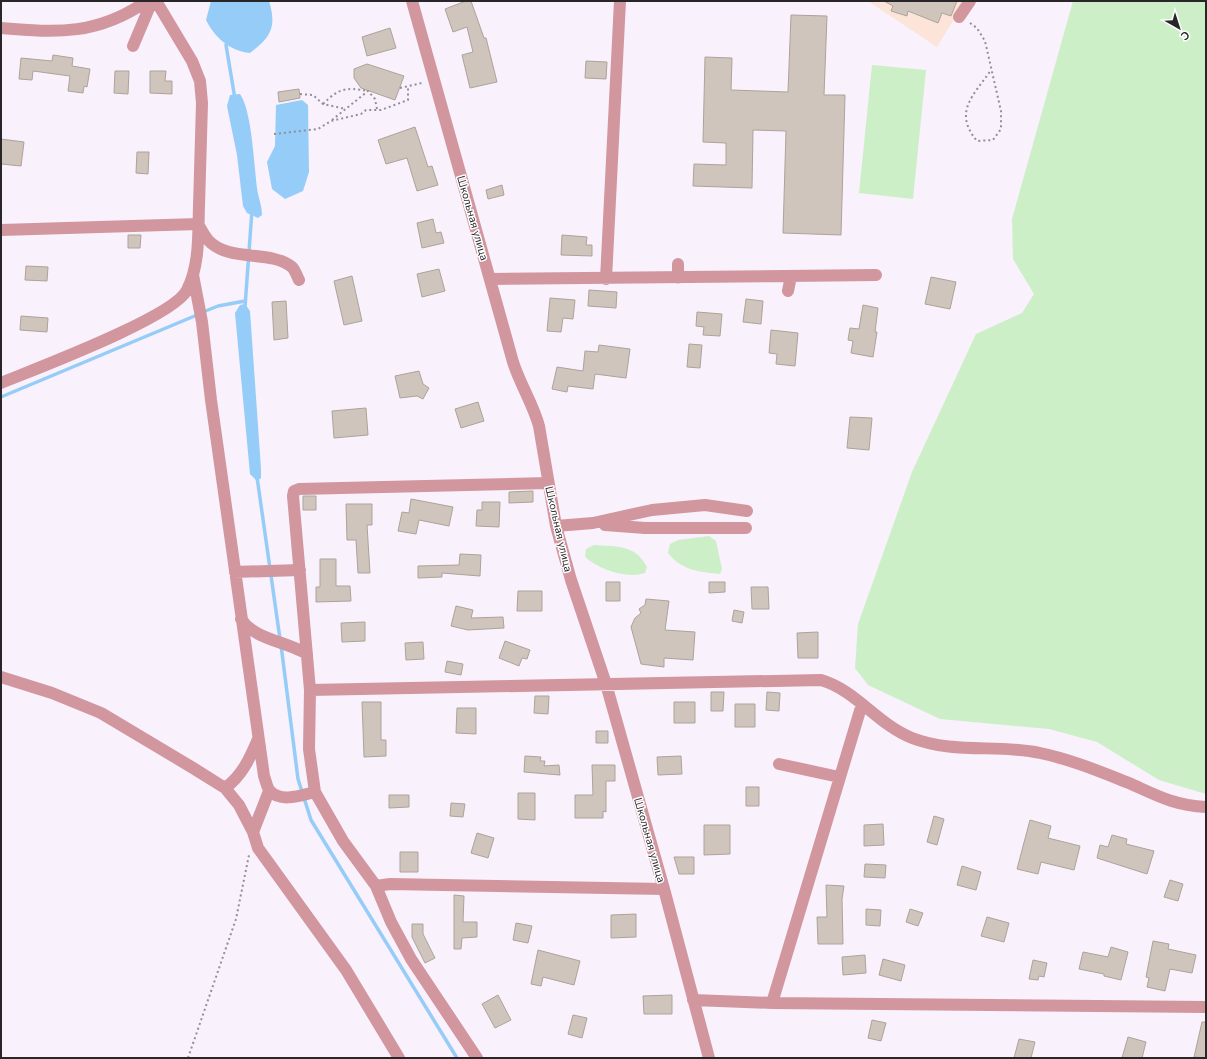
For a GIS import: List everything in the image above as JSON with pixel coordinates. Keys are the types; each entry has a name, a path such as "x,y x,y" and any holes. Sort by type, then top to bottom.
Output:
{"street":[{"path":"1,28 37,31 74,31 110,22 134,10 147,1"},
{"path":"133,46 152,1"},
{"path":"1,383 125,332 174,304 187,292 193,275 198,224 202,103 200,81 192,61 156,1"},
{"name":"Школьная улица","path":"412,1 517,374 535,412 539,426 556,526 571,580 606,684 664,889 708,1057"},
{"path":"606,279 620,1"},
{"path":"959,17 970,1"},
{"path":"1,230 198,224"},
{"path":"198,224 208,240 221,249 237,254 282,261 293,268 299,280"},
{"path":"678,264 678,278"},
{"path":"193,275 202,322 241,619 264,776 269,790 277,796 289,798 315,792"},
{"path":"491,279 678,278 695,283 791,276 876,275"},
{"path":"788,291 791,276"},
{"path":"477,1058 411,959 391,922 376,886 343,841 315,792 309,749 310,690 293,496 294,491 299,489 548,483"},
{"path":"593,524 652,510 705,505 747,511"},
{"path":"556,526 593,524 645,528 746,528"},
{"path":"235,572 300,570"},
{"path":"241,619 246,627 255,633 294,646 307,654"},
{"path":"1,676 52,693 101,713 225,788 239,805 253,832 258,848 346,970 399,1058"},
{"path":"310,690 820,680 831,683 848,692 880,719 911,737 939,745 1039,753 1066,760 1127,783 1171,802 1206,807"},
{"path":"772,1003 862,704"},
{"path":"225,788 234,782 250,759 258,737"},
{"path":"779,764 839,777"},
{"path":"253,832 269,790"},
{"path":"376,886 390,884 664,889"},
{"path":"693,1000 772,1003 1206,1007"}],"path":[{"path":"959,17 977,28 985,41 1001,111 1001,129 993,140 977,141 969,132 965,116 970,101 991,70"},
{"path":"400,88 422,83"},
{"path":"331,121 361,114 366,110 381,110 408,100 408,86"},
{"path":"323,104 335,92 347,88 368,91 375,99 377,109"},
{"path":"274,134 318,129 331,121 368,91"},
{"path":"300,94 313,95 323,104 346,109"},
{"path":"188,1058 236,919 249,854"}],"shaded area":[{"path":"868,1 965,1 937,47"}],"green space":[{"path":"1073,1 1206,1 1206,794 1159,780 1097,742 1049,729 940,719 868,685 855,668 858,624 912,472 976,334 1022,313 1034,294 1013,259 1012,219"},
{"path":"872,65 926,70 913,199 859,193"},
{"path":"709,536 716,541 722,569 720,574 698,571 685,567 673,559 668,553 670,544 678,540"},
{"path":"594,545 618,547 631,550 637,554 647,567 645,573 638,575 622,574 598,566 585,557 586,549"}],"water":[{"path":"211,1 269,1 272,25 263,42 250,53 236,50 224,42 214,32 206,20"},
{"path":"240,94 244,102 250,125 257,188 262,211 262,215 258,218 247,213 243,206 237,155 227,106 230,95"},
{"path":"302,100 308,105 309,172 303,191 285,199 272,189 267,162 275,146 276,105"},
{"path":"245,304 250,311 261,469 261,478 257,481 250,474 235,313 240,305"}],"building":[{"path":"466,1 471,1 484,38 486,38 497,82 470,88 462,55 473,52 467,27 453,32 445,9"},
{"path":"884,1 957,1 951,16 942,13 938,23 908,11 907,16 891,11 893,6"},
{"path":"791,15 827,16 824,95 845,95 841,235 783,233 786,131 753,130 752,188 693,186 694,164 726,165 726,143 703,142 705,57 732,58 731,90 788,92"},
{"path":"390,28 396,48 367,56 362,37"},
{"path":"53,55 73,58 72,66 90,69 87,87 84,86 83,93 68,91 70,76 33,71 32,80 19,79 21,58 52,61"},
{"path":"586,61 607,62 606,79 585,78"},
{"path":"367,64 404,76 395,100 361,88 354,78 354,69"},
{"path":"115,71 129,71 128,94 114,93"},
{"path":"150,71 166,71 165,81 172,81 172,94 150,93"},
{"path":"299,89 300,98 279,102 278,92"},
{"path":"415,127 428,167 432,166 438,185 417,191 407,158 386,164 378,140"},
{"path":"1,139 24,142 21,166 1,164"},
{"path":"137,152 149,152 148,174 136,173"},
{"path":"502,185 504,195 488,199 486,190"},
{"path":"433,219 436,233 441,232 444,243 422,248 417,223"},
{"path":"128,235 141,235 140,248 128,248"},
{"path":"562,235 587,237 586,245 592,245 592,256 561,255"},
{"path":"26,266 48,267 47,281 25,280"},
{"path":"439,269 445,291 422,297 417,274"},
{"path":"352,276 362,321 344,325 334,281"},
{"path":"931,277 956,282 950,309 925,304"},
{"path":"589,290 617,292 616,308 588,306"},
{"path":"550,298 575,300 573,319 563,318 561,332 547,331"},
{"path":"746,299 763,301 761,324 743,322"},
{"path":"286,301 288,338 274,340 272,302"},
{"path":"863,305 878,308 875,332 877,332 873,357 851,353 853,341 848,340 850,328 859,329"},
{"path":"697,312 722,314 720,336 703,335 704,327 696,326"},
{"path":"21,316 48,318 47,332 20,330"},
{"path":"771,330 798,333 795,366 776,364 777,354 769,353"},
{"path":"689,344 702,345 700,368 687,367"},
{"path":"599,345 630,349 626,378 595,374 593,389 568,386 567,392 552,389 557,367 583,371 585,351 598,352"},
{"path":"419,371 423,384 429,388 423,399 417,396 400,398 395,376"},
{"path":"478,402 484,421 461,428 455,409"},
{"path":"366,408 368,435 334,438 332,411"},
{"path":"850,417 872,418 869,450 847,448"},
{"path":"533,491 533,502 509,503 509,492"},
{"path":"303,496 316,496 316,510 303,510"},
{"path":"411,499 453,507 449,526 419,520 416,534 398,531 402,512 409,513"},
{"path":"482,502 500,502 499,527 476,526 477,510 482,510"},
{"path":"346,504 372,504 372,525 367,525 370,573 358,573 356,540 347,540"},
{"path":"460,554 481,555 480,576 442,573 442,577 418,578 418,566 459,565"},
{"path":"320,559 336,559 336,586 350,586 351,601 316,602 316,587 320,587"},
{"path":"606,582 620,582 620,601 606,601"},
{"path":"709,582 725,582 725,592 709,593"},
{"path":"751,587 768,587 769,609 752,609"},
{"path":"518,591 542,591 542,611 517,611"},
{"path":"646,599 669,601 665,630 695,632 693,660 664,658 664,667 641,664 631,627 635,618 641,613 639,609 645,605"},
{"path":"456,606 473,610 471,618 503,617 504,628 468,630 451,626"},
{"path":"734,610 744,612 742,623 732,621"},
{"path":"365,622 365,641 342,642 341,623"},
{"path":"818,632 818,658 798,658 797,633"},
{"path":"505,641 530,650 527,659 522,658 519,666 499,658"},
{"path":"423,642 424,659 406,660 405,643"},
{"path":"447,661 463,664 461,675 445,672"},
{"path":"711,692 724,692 723,711 711,711"},
{"path":"767,692 780,693 779,711 766,710"},
{"path":"535,696 549,696 548,714 534,713"},
{"path":"362,702 381,702 381,740 386,740 386,756 364,757"},
{"path":"674,702 695,702 695,723 674,723"},
{"path":"735,704 755,704 755,727 735,727"},
{"path":"457,708 476,708 476,734 456,733"},
{"path":"596,731 608,731 608,743 596,743"},
{"path":"525,756 541,757 540,761 545,761 544,766 559,765 560,775 524,772"},
{"path":"681,756 682,774 658,775 657,757"},
{"path":"592,765 615,765 615,781 606,781 606,812 603,811 603,818 575,818 575,795 593,795"},
{"path":"746,787 759,787 759,806 746,806"},
{"path":"518,793 535,793 535,820 518,819"},
{"path":"389,795 409,795 409,807 389,808"},
{"path":"451,803 465,804 463,817 450,816"},
{"path":"934,816 944,819 937,845 927,842"},
{"path":"1030,820 1051,826 1048,838 1080,846 1074,870 1041,862 1038,874 1017,869"},
{"path":"883,824 884,845 864,846 864,825"},
{"path":"704,825 730,825 730,854 704,855"},
{"path":"477,833 494,838 488,858 471,853"},
{"path":"1112,835 1127,839 1126,844 1154,851 1147,874 1097,858 1100,845 1108,847"},
{"path":"400,852 418,852 418,872 400,872"},
{"path":"674,857 694,857 694,874 679,874"},
{"path":"865,864 886,865 885,878 864,877"},
{"path":"962,866 981,872 976,890 957,885"},
{"path":"1170,880 1183,884 1178,901 1164,897"},
{"path":"826,885 844,886 842,899 843,944 818,944 817,917 827,917"},
{"path":"454,895 464,896 463,922 477,922 477,937 462,938 461,949 454,949"},
{"path":"866,909 881,910 880,926 866,925"},
{"path":"910,909 923,913 918,926 906,922"},
{"path":"636,914 636,937 611,938 611,915"},
{"path":"987,917 1009,923 1004,942 981,936"},
{"path":"516,923 532,926 528,943 513,940"},
{"path":"412,924 423,924 423,934 435,958 425,963 412,937"},
{"path":"1153,941 1169,944 1168,949 1196,955 1192,973 1170,969 1165,991 1147,987 1149,978 1146,977"},
{"path":"1111,947 1128,952 1121,980 1104,976 1104,974 1079,969 1083,952 1108,957"},
{"path":"538,950 580,961 574,985 543,977 541,986 531,984"},
{"path":"865,955 866,973 843,975 842,957"},
{"path":"883,959 905,965 901,981 879,975"},
{"path":"1033,960 1047,963 1044,977 1039,976 1038,980 1029,979"},
{"path":"498,995 511,1020 495,1028 482,1004"},
{"path":"672,995 672,1014 644,1014 643,996"},
{"path":"573,1015 587,1018 582,1038 568,1034"},
{"path":"872,1020 886,1023 881,1041 868,1038"},
{"path":"1202,1022 1206,1022 1206,1058 1194,1057"},
{"path":"1128,1037 1146,1042 1142,1058 1122,1058"},
{"path":"1019,1039 1035,1042 1031,1058 1014,1058"}],"waterway":[{"path":"226,45 235,99"},
{"path":"245,307 252,210"},
{"path":"203,312 218,306 245,301"},
{"path":"1,397 197,315"},
{"path":"257,477 280,639"},
{"path":"281,645 298,779 311,820 457,1058"}]}
